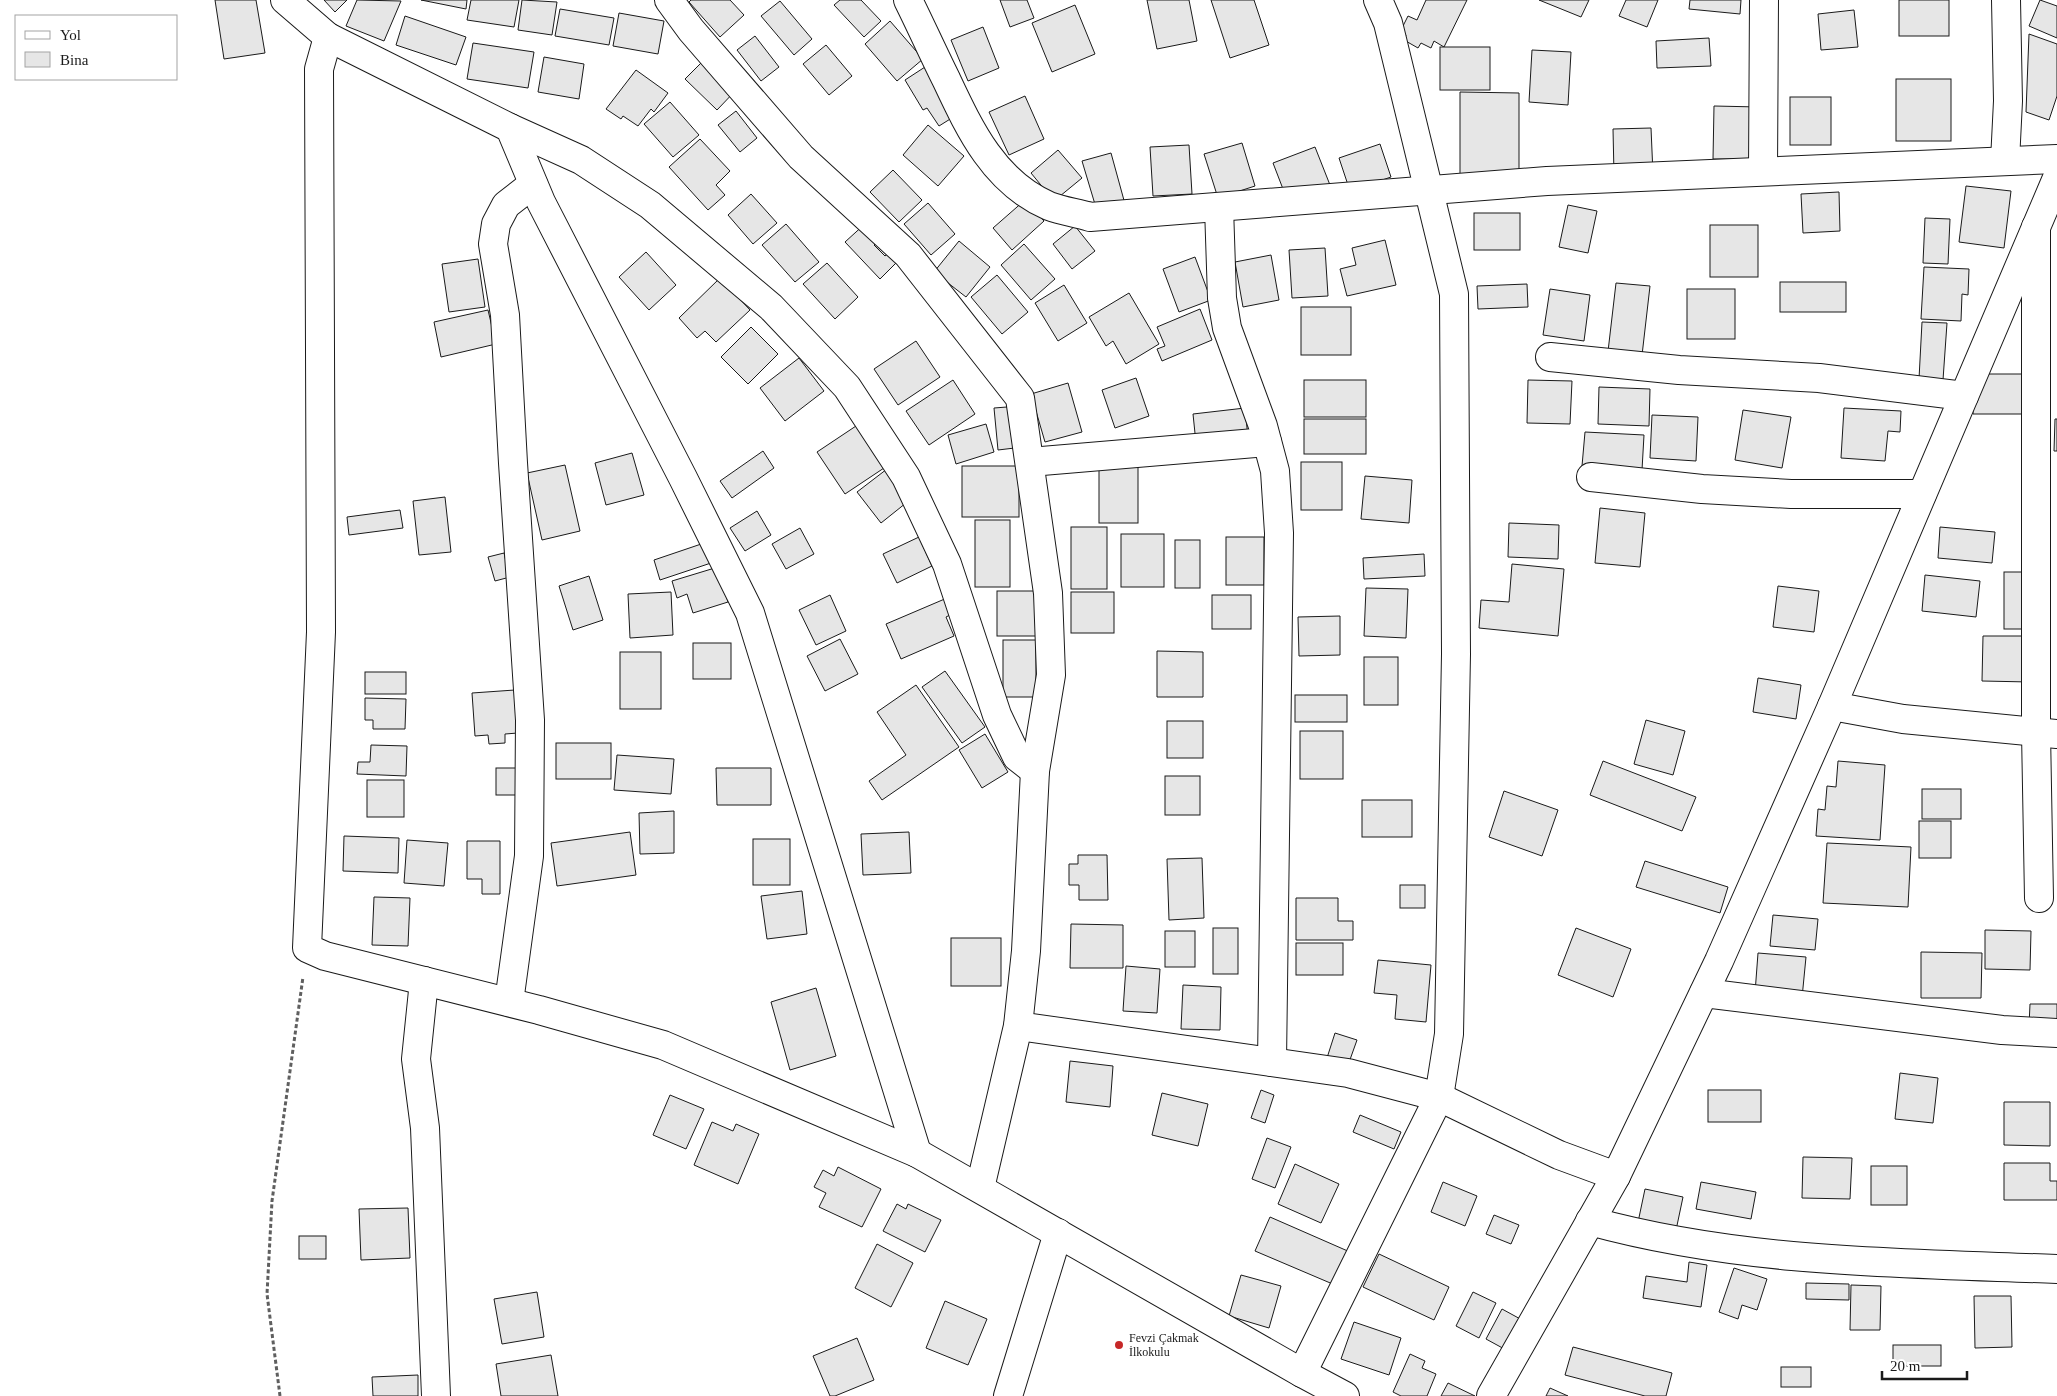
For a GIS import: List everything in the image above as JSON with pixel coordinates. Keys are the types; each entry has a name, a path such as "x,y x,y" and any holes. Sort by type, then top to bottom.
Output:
{"street":[{"path":"285,0 328,37 510,128 581,160 650,205 771,307 847,386 906,477 947,564 996,715 1017,757 1034,771"},
{"path":"669,0 691,30 801,157 908,255 1020,398 1048,592 1051,675 1034,771 1026,951 1018,1026 980,1188"},
{"path":"908,0 971,131 986,154 1004,174 1034,197 1050,206 1090,217 1429,192 1547,181 2057,158"},
{"path":"1302,1373 1439,1098 1449,1034 1456,654 1454,294 1388,23 1378,0"},
{"path":"1763,172 1764,0"},
{"path":"2005,161 2008,100 2006,0"},
{"path":"328,37 322,50 319,69 320,632 307,948 325,956 509,1002 663,1045 917,1152 1302,1373 1346,1396"},
{"path":"510,128 533,184 750,613 917,1152"},
{"path":"1490,1396 1616,1176 1704,993 1832,706 2057,178"},
{"path":"509,1002 529,856 530,720 512,463 506,315 493,244 496,224 506,205 533,184"},
{"path":"1219,207 1222,298 1226,328 1263,426 1275,471 1279,533 1272,1062"},
{"path":"2036,227 2047,733 2039,898"},
{"path":"1550,357 1679,370 1818,378 1964,396"},
{"path":"1030,462 1267,442"},
{"path":"1591,476 1732,491 1791,494 1922,494"},
{"path":"1832,706 1903,719 2047,733"},
{"path":"424,981 416,1059 425,1128 436,1396"},
{"path":"1704,993 2002,1030 2057,1033"},
{"path":"1018,1026 1348,1073 1439,1098 1559,1155 1616,1176"},
{"path":"1590,1221 1631,1232 1703,1245 1826,1260 2057,1269"},
{"path":"1008,1396 1058,1233"}],"path":[{"path":"280,1396 267,1294 272,1201 307,948"}],"building":[{"path":"215,0 256,0 265,53 224,59"},
{"path":"324,0 347,0 335,12"},
{"path":"357,0 401,1 384,41 346,26"},
{"path":"421,0 467,0 466,9"},
{"path":"471,0 519,0 514,27 467,20"},
{"path":"522,0 557,2 552,35 518,30"},
{"path":"691,0 730,0 744,15 720,37 689,2"},
{"path":"840,0 861,0 881,21 864,37 834,5"},
{"path":"1000,0 1027,0 1034,18 1010,27"},
{"path":"1147,0 1189,0 1197,41 1157,49"},
{"path":"1211,0 1254,0 1269,45 1230,58"},
{"path":"1426,0 1467,0 1444,47 1434,41 1431,48 1421,43 1418,48 1404,40 1406,35 1400,32 1408,16 1417,20"},
{"path":"1539,0 1589,0 1581,17"},
{"path":"1626,0 1658,0 1647,27 1619,16"},
{"path":"1690,0 1741,0 1740,14 1689,9"},
{"path":"1899,0 1949,0 1949,36 1899,36"},
{"path":"2040,0 2057,6 2057,38 2029,26"},
{"path":"780,1 812,39 794,55 761,16"},
{"path":"1075,5 1095,54 1052,72 1032,23"},
{"path":"560,9 614,18 609,45 555,36"},
{"path":"1854,10 1858,47 1821,50 1818,14"},
{"path":"619,13 664,21 658,54 613,46"},
{"path":"405,16 466,37 456,65 396,45"},
{"path":"890,21 923,59 897,81 865,44"},
{"path":"983,27 999,68 968,81 951,40"},
{"path":"2029,34 2057,44 2057,96 2049,120 2026,112"},
{"path":"755,36 779,67 761,81 737,50"},
{"path":"1709,38 1711,66 1657,68 1656,41"},
{"path":"473,43 534,52 528,88 467,79"},
{"path":"826,45 852,76 829,95 803,64"},
{"path":"1440,47 1490,47 1490,90 1440,90"},
{"path":"1532,50 1571,52 1568,105 1529,102"},
{"path":"544,57 584,64 579,99 538,92"},
{"path":"702,62 738,88 717,110 685,79"},
{"path":"925,67 955,116 939,126 927,108 923,110 905,80"},
{"path":"636,70 668,93 654,112 651,109 638,126 623,116 621,119 606,109"},
{"path":"1896,79 1951,79 1951,141 1896,141"},
{"path":"1460,92 1519,93 1519,177 1460,177"},
{"path":"1025,96 1044,139 1009,155 989,112"},
{"path":"1790,97 1831,97 1831,145 1790,145"},
{"path":"670,102 699,135 673,157 644,124"},
{"path":"1714,106 1759,107 1758,159 1713,159"},
{"path":"736,111 757,138 740,152 718,125"},
{"path":"928,125 964,156 938,186 903,155"},
{"path":"1651,128 1653,174 1614,175 1613,129"},
{"path":"700,139 730,171 716,185 725,195 708,210 669,167"},
{"path":"1242,143 1255,186 1218,198 1204,154"},
{"path":"1380,144 1391,177 1350,191 1339,158"},
{"path":"1189,145 1192,194 1153,196 1150,147"},
{"path":"1315,147 1330,185 1288,202 1273,163"},
{"path":"1058,150 1082,178 1054,201 1031,173"},
{"path":"1111,153 1125,204 1097,211 1082,161"},
{"path":"893,170 922,200 899,222 870,192"},
{"path":"1966,186 2011,191 2004,248 1959,242"},
{"path":"1839,192 1840,231 1803,233 1801,194"},
{"path":"751,194 777,223 753,244 728,215"},
{"path":"1025,200 1044,221 1012,250 993,228"},
{"path":"928,203 955,234 931,255 904,224"},
{"path":"1568,205 1597,211 1588,253 1559,247"},
{"path":"1474,213 1520,213 1520,250 1474,250"},
{"path":"1925,218 1950,219 1948,264 1923,263"},
{"path":"867,222 882,237 874,245 885,256 891,251 899,260 880,279 845,242"},
{"path":"786,224 819,262 795,282 762,245"},
{"path":"1710,225 1758,225 1758,277 1710,277"},
{"path":"1075,226 1095,251 1072,269 1053,244"},
{"path":"1385,240 1396,285 1347,296 1340,269 1356,265 1352,248"},
{"path":"959,241 990,267 966,297 934,272"},
{"path":"1024,244 1055,279 1031,300 1001,265"},
{"path":"1325,248 1328,296 1292,298 1289,250"},
{"path":"646,252 676,285 649,310 619,277"},
{"path":"1271,255 1279,300 1243,307 1235,262"},
{"path":"1195,257 1211,300 1179,312 1163,269"},
{"path":"478,259 485,307 449,312 442,264"},
{"path":"827,263 858,297 835,319 803,284"},
{"path":"1924,267 1969,269 1968,295 1962,294 1961,321 1921,319"},
{"path":"997,275 1028,312 1002,334 971,297"},
{"path":"720,278 750,310 716,342 705,331 697,338 679,318"},
{"path":"1780,282 1846,282 1846,312 1780,312"},
{"path":"1616,283 1650,286 1641,364 1607,360"},
{"path":"1527,284 1528,307 1478,309 1477,286"},
{"path":"1064,285 1087,323 1058,341 1035,303"},
{"path":"1550,289 1590,295 1584,341 1543,335"},
{"path":"1687,289 1735,289 1735,339 1687,339"},
{"path":"1129,293 1159,344 1126,364 1113,341 1106,346 1089,317"},
{"path":"1301,307 1351,307 1351,355 1301,355"},
{"path":"1200,309 1212,340 1162,361 1157,349 1165,346 1157,327"},
{"path":"488,310 496,344 441,357 434,322"},
{"path":"1922,322 1947,323 1943,380 1919,379"},
{"path":"751,327 778,354 748,384 721,357"},
{"path":"916,341 940,377 898,405 874,369"},
{"path":"799,358 824,391 785,421 760,388"},
{"path":"1977,374 2034,374 2034,414 1973,414 1973,394"},
{"path":"1136,378 1149,416 1115,428 1102,390"},
{"path":"953,380 975,414 929,445 906,411"},
{"path":"1304,380 1366,380 1366,417 1304,417"},
{"path":"1528,380 1572,381 1570,424 1527,423"},
{"path":"1068,383 1082,432 1045,442 1031,394"},
{"path":"1599,387 1650,389 1649,426 1598,424"},
{"path":"1020,406 1023,447 998,450 994,408"},
{"path":"1245,408 1248,438 1196,443 1193,414"},
{"path":"1844,408 1901,411 1900,432 1888,431 1885,461 1841,458"},
{"path":"1743,410 1791,417 1782,468 1735,460"},
{"path":"1652,415 1698,417 1696,461 1650,458"},
{"path":"1304,419 1366,419 1366,454 1304,454"},
{"path":"2055,419 2057,419 2057,451 2054,451"},
{"path":"986,424 994,452 956,464 948,435"},
{"path":"856,426 884,468 845,494 817,452"},
{"path":"1585,432 1644,435 1642,470 1582,466"},
{"path":"763,451 774,468 732,498 720,481"},
{"path":"632,453 644,495 606,505 595,463"},
{"path":"1301,462 1342,462 1342,510 1301,510"},
{"path":"1099,464 1138,464 1138,523 1099,523"},
{"path":"565,465 580,531 542,540 527,473"},
{"path":"962,466 1019,466 1019,517 962,517"},
{"path":"887,469 911,499 881,523 857,492"},
{"path":"1365,476 1412,480 1409,523 1361,519"},
{"path":"445,497 451,552 419,555 413,501"},
{"path":"1600,508 1645,513 1640,567 1595,563"},
{"path":"400,510 403,528 349,535 347,517"},
{"path":"757,511 771,535 745,551 730,528"},
{"path":"975,520 1010,520 1010,587 975,587"},
{"path":"1509,523 1559,525 1558,559 1508,557"},
{"path":"1071,527 1107,527 1107,589 1071,589"},
{"path":"1940,527 1995,532 1992,563 1938,558"},
{"path":"800,528 814,554 786,569 772,544"},
{"path":"1121,534 1164,534 1164,587 1121,587"},
{"path":"919,537 932,566 897,583 883,554"},
{"path":"1226,537 1264,537 1264,585 1226,585"},
{"path":"713,540 720,560 660,580 654,560"},
{"path":"1175,540 1200,540 1200,588 1175,588"},
{"path":"504,553 510,577 495,581 488,557"},
{"path":"1424,554 1425,576 1364,579 1363,558"},
{"path":"1512,564 1564,569 1558,636 1479,628 1481,600 1509,602"},
{"path":"718,567 728,602 693,613 687,594 677,598 672,581"},
{"path":"2004,572 2031,572 2031,629 2004,629"},
{"path":"1925,575 1980,581 1976,617 1922,611"},
{"path":"589,576 603,620 573,630 559,586"},
{"path":"1778,586 1819,591 1814,632 1773,627"},
{"path":"1366,588 1408,589 1406,638 1364,636"},
{"path":"997,591 1036,591 1036,636 997,636"},
{"path":"671,592 673,635 630,638 628,594"},
{"path":"1071,592 1114,592 1114,633 1071,633"},
{"path":"830,595 846,631 816,645 799,610"},
{"path":"1212,595 1251,595 1251,629 1212,629"},
{"path":"947,598 954,613 946,617 954,636 901,659 886,624"},
{"path":"1340,616 1340,655 1299,656 1298,617"},
{"path":"1983,636 2031,636 2030,682 1982,681"},
{"path":"840,639 858,674 825,691 807,656"},
{"path":"1003,640 1036,640 1036,697 1003,697"},
{"path":"693,643 731,643 731,679 693,679"},
{"path":"1157,651 1203,652 1203,697 1157,697"},
{"path":"620,652 661,652 661,709 620,709"},
{"path":"1364,657 1398,657 1398,705 1364,705"},
{"path":"945,671 985,727 962,743 922,687"},
{"path":"365,672 406,672 406,694 365,694"},
{"path":"1758,678 1801,685 1796,719 1753,712"},
{"path":"916,685 959,747 882,800 869,781 906,755 877,712"},
{"path":"515,690 518,733 505,734 505,743 489,744 488,735 475,736 472,693"},
{"path":"1295,695 1347,695 1347,722 1295,722"},
{"path":"365,698 406,699 405,729 373,729 373,720 365,720"},
{"path":"1646,720 1685,731 1673,775 1634,764"},
{"path":"1167,721 1203,721 1203,758 1167,758"},
{"path":"1300,731 1343,731 1343,779 1300,779"},
{"path":"985,734 1008,772 982,788 959,750"},
{"path":"556,743 611,743 611,779 556,779"},
{"path":"371,745 407,746 406,776 357,774 358,762 370,762"},
{"path":"617,755 674,759 671,794 614,790"},
{"path":"1603,761 1696,797 1682,831 1590,795"},
{"path":"1838,761 1885,765 1880,840 1816,836 1818,809 1825,810 1827,786 1836,787"},
{"path":"496,768 523,768 523,795 496,795"},
{"path":"716,768 771,768 771,805 717,805"},
{"path":"1165,776 1200,776 1200,815 1165,815"},
{"path":"367,780 404,780 404,817 367,817"},
{"path":"1922,789 1961,789 1961,819 1922,819"},
{"path":"1504,791 1558,810 1542,856 1489,837"},
{"path":"1362,800 1412,800 1412,837 1362,837"},
{"path":"674,811 674,853 640,854 639,813"},
{"path":"1919,821 1951,821 1951,858 1919,858"},
{"path":"630,832 636,875 557,886 551,843"},
{"path":"909,832 911,873 863,875 861,834"},
{"path":"344,836 399,838 398,873 343,871"},
{"path":"753,839 790,839 790,885 753,885"},
{"path":"407,840 448,843 444,886 404,883"},
{"path":"467,841 500,841 500,894 482,894 482,879 467,879"},
{"path":"1827,843 1911,847 1908,907 1823,903"},
{"path":"1078,855 1107,855 1108,900 1079,900 1079,885 1069,885 1069,864 1078,864"},
{"path":"1202,858 1204,918 1169,920 1167,859"},
{"path":"1645,861 1728,887 1720,913 1636,887"},
{"path":"1400,885 1425,885 1425,908 1400,908"},
{"path":"802,891 807,934 767,939 761,896"},
{"path":"374,897 410,898 408,946 372,945"},
{"path":"1296,898 1338,898 1338,921 1353,921 1353,940 1296,940"},
{"path":"1773,915 1818,919 1815,950 1770,946"},
{"path":"1071,924 1123,925 1123,968 1070,968"},
{"path":"1213,928 1238,928 1238,974 1213,974"},
{"path":"1576,928 1631,949 1613,997 1558,975"},
{"path":"1985,930 2031,931 2030,970 1985,969"},
{"path":"1165,931 1195,931 1195,967 1165,967"},
{"path":"951,938 1001,938 1001,986 951,986"},
{"path":"1296,943 1343,943 1343,975 1296,975"},
{"path":"1921,952 1982,953 1981,998 1921,998"},
{"path":"1758,953 1806,957 1802,998 1755,993"},
{"path":"1378,960 1431,965 1426,1022 1395,1019 1397,995 1374,993"},
{"path":"1126,966 1160,969 1157,1013 1123,1011"},
{"path":"1183,985 1221,987 1220,1030 1181,1029"},
{"path":"816,988 836,1056 790,1070 771,1002"},
{"path":"2030,1004 2057,1004 2057,1027 2029,1026"},
{"path":"1335,1033 1357,1040 1347,1068 1326,1061"},
{"path":"1070,1061 1113,1066 1110,1107 1066,1102"},
{"path":"1900,1073 1938,1078 1933,1123 1895,1119"},
{"path":"1261,1090 1274,1095 1265,1123 1251,1118"},
{"path":"1708,1090 1761,1090 1761,1122 1708,1122"},
{"path":"1162,1093 1208,1104 1198,1146 1152,1135"},
{"path":"670,1095 704,1109 686,1149 653,1135"},
{"path":"2004,1102 2050,1102 2050,1146 2004,1145"},
{"path":"1360,1115 1401,1132 1394,1149 1353,1132"},
{"path":"712,1122 733,1131 736,1124 759,1134 738,1184 694,1165"},
{"path":"1267,1138 1291,1147 1275,1188 1252,1179"},
{"path":"1803,1157 1852,1158 1850,1199 1802,1198"},
{"path":"2004,1163 2050,1163 2050,1181 2057,1181 2057,1200 2004,1200"},
{"path":"1295,1164 1339,1184 1321,1223 1278,1204"},
{"path":"1871,1166 1907,1166 1907,1205 1871,1205"},
{"path":"838,1167 881,1189 862,1227 819,1207 826,1193 814,1187 823,1170 834,1176"},
{"path":"1443,1182 1477,1196 1465,1226 1431,1212"},
{"path":"1701,1182 1756,1192 1751,1219 1696,1209"},
{"path":"1645,1189 1683,1197 1675,1235 1637,1227"},
{"path":"897,1204 906,1209 908,1204 941,1220 925,1252 883,1231"},
{"path":"408,1208 410,1258 361,1260 359,1209"},
{"path":"1494,1215 1519,1225 1511,1244 1486,1234"},
{"path":"1270,1217 1350,1252 1335,1285 1255,1251"},
{"path":"299,1236 326,1236 326,1259 299,1259"},
{"path":"877,1244 913,1263 891,1307 855,1288"},
{"path":"1379,1254 1449,1287 1434,1320 1363,1287"},
{"path":"1689,1262 1707,1265 1701,1307 1643,1298 1646,1276 1687,1282"},
{"path":"1734,1268 1767,1279 1757,1310 1742,1305 1738,1319 1719,1312"},
{"path":"1241,1275 1281,1286 1269,1328 1229,1316"},
{"path":"1806,1283 1849,1284 1849,1300 1806,1299"},
{"path":"1851,1285 1881,1286 1880,1330 1850,1330"},
{"path":"537,1292 544,1337 502,1344 494,1299"},
{"path":"1473,1292 1496,1303 1479,1338 1456,1326"},
{"path":"1974,1296 2011,1296 2012,1347 1975,1348"},
{"path":"945,1301 987,1319 968,1365 926,1348"},
{"path":"1502,1309 1524,1321 1508,1351 1486,1339"},
{"path":"1354,1322 1401,1338 1389,1375 1341,1359"},
{"path":"857,1338 874,1380 835,1396 830,1396 813,1356"},
{"path":"1893,1345 1941,1345 1941,1366 1893,1366"},
{"path":"1573,1347 1672,1373 1666,1396 1645,1396 1565,1375"},
{"path":"1410,1354 1425,1361 1422,1368 1436,1374 1427,1396 1401,1396 1393,1392"},
{"path":"551,1355 558,1396 501,1396 496,1364"},
{"path":"1781,1367 1811,1367 1811,1387 1781,1387"},
{"path":"418,1375 418,1396 373,1396 372,1377"},
{"path":"1448,1383 1475,1396 1441,1396"},
{"path":"1550,1388 1568,1396 1546,1396"}],"place":[{"name":"Fevzi Çakmak İlkokulu","path":"1119,1345"}]}
